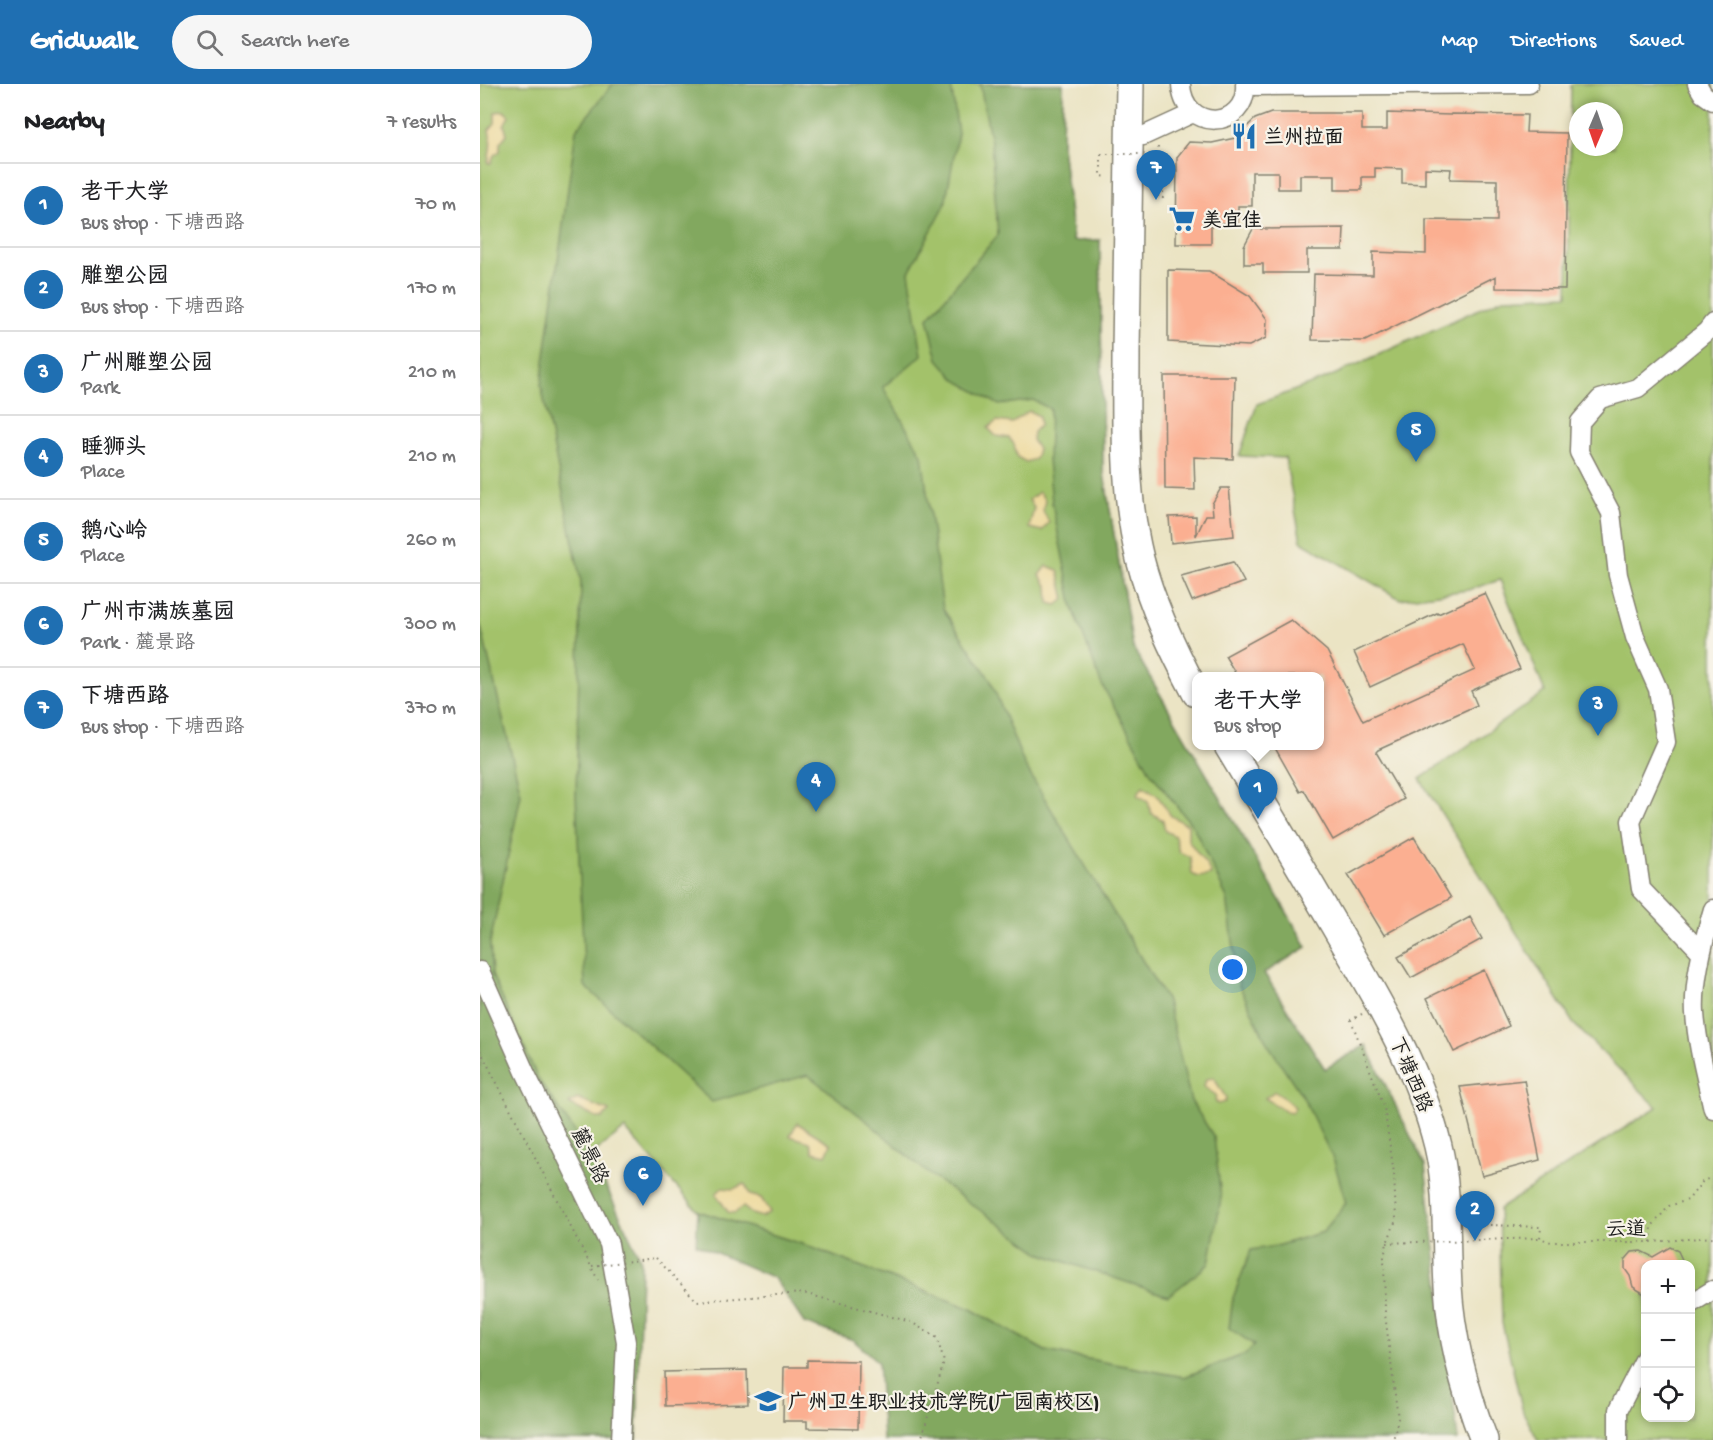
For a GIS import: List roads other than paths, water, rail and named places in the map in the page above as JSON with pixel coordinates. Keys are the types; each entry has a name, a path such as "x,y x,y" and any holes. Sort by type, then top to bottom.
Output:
{"highway":[{"path":"1130,84 1126,399 1129,494 1135,537 1146,580 1163,628 1192,683"},
{"path":"1143,84 1152,131 1140,437 1144,498 1150,538 1162,582 1189,645 1204,672"},
{"name":"下塘西路","path":"1230,750 1380,1003 1416,1076 1438,1148 1444,1185 1447,1274 1452,1324 1466,1384 1484,1440"},
{"name":"下塘西路","path":"1248,750 1404,1016 1428,1064 1443,1105 1457,1165 1462,1275 1469,1327 1483,1390 1501,1440"}],"street":[{"path":"1181,84 1181,95 1193,113 1213,120 1223,119 1233,114 1245,97 1246,85 1529,84"},
{"path":"1697,84 1703,94 1713,101"},
{"path":"1152,131 1193,113"},
{"path":"1701,952 1641,889 1631,822 1666,742 1658,689 1635,638 1618,575 1611,513 1580,452 1580,422 1600,399 1638,388 1707,331 1713,323"},
{"path":"1713,909 1701,952 1694,1011 1698,1044 1713,1109"},
{"name":"麓景路","path":"480,971 525,1072 609,1244 626,1342 621,1440"},
{"path":"1695,1301 1713,1290"},
{"path":"1617,1440 1618,1410 1641,1366"}],"place":[{"name":"兰州拉面","path":"1244,136"},
{"name":"下塘西路","path":"1156,200"},
{"name":"美宜佳","path":"1182,219"},
{"name":"鹅心岭","path":"1416,462"},
{"name":"广州雕塑公园","path":"1598,736"},
{"name":"睡狮头","path":"816,812"},
{"name":"老干大学","path":"1258,819"},
{"name":"广州市满族墓园","path":"643,1206"},
{"name":"雕塑公园","path":"1475,1241"},
{"name":"广州卫生职业技术学院(广园南校区)","path":"768,1401"}]}
